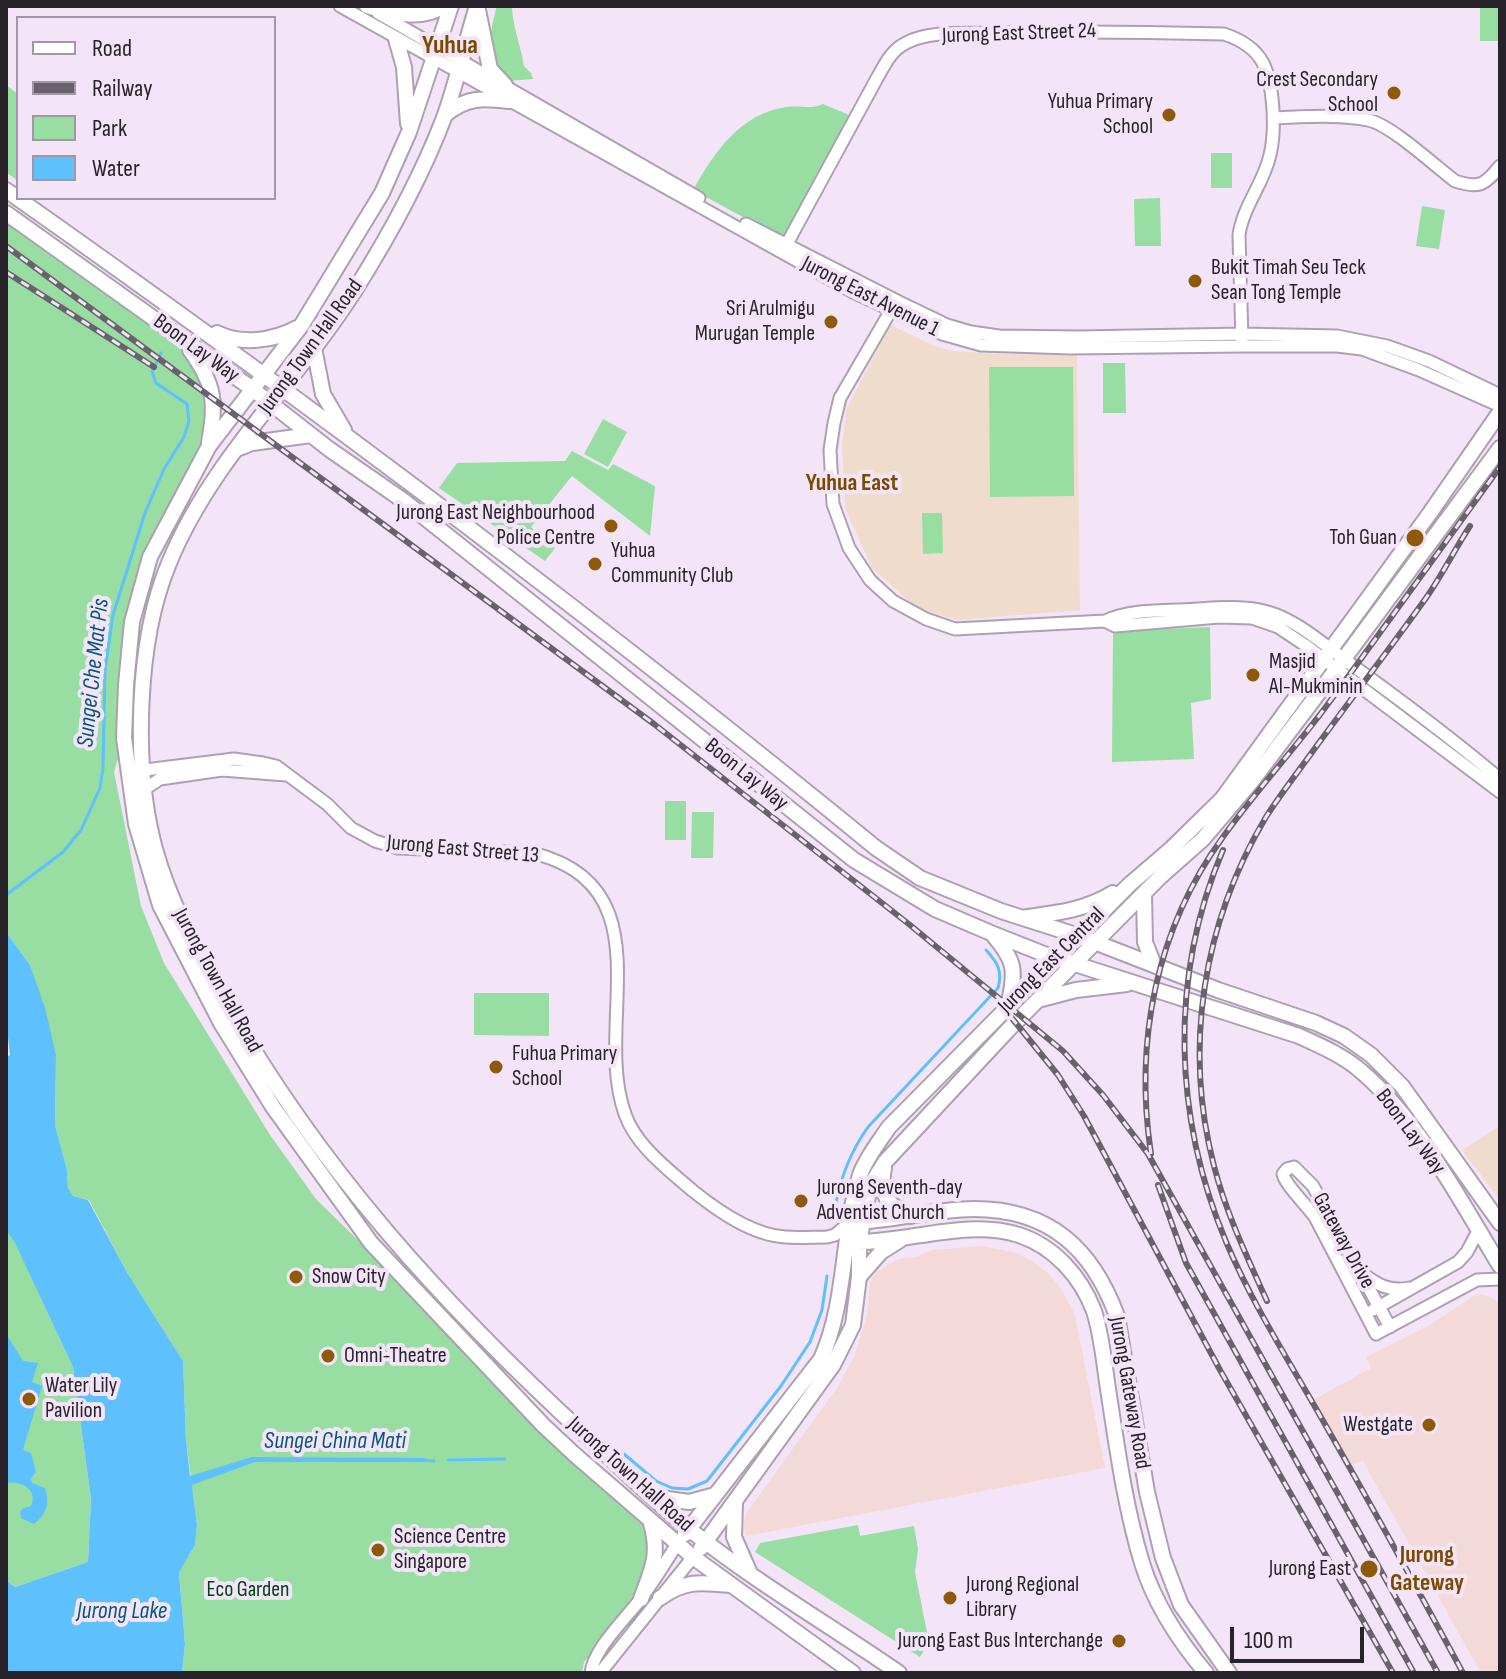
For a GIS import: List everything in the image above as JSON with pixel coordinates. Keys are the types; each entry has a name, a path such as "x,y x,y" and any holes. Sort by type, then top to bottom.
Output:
{"main road":[{"path":"367,6 422,15 444,6"},
{"name":"Jurong Town Hall Road","path":"451,6 409,132 392,174 368,219 301,326 209,446 150,557 132,622 124,738 136,824 154,890 191,967 236,1049 273,1107 328,1174 468,1321 689,1529 751,1575 899,1673"},
{"path":"477,6 486,58 490,69 505,85"},
{"name":"Jurong Town Hall Road","path":"477,6 445,114 396,220 354,292 197,505 167,568 148,644 143,681 148,818 156,853 180,920 248,1042 371,1243 543,1425 650,1521 693,1557 853,1673"},
{"path":"396,39 406,78 409,132"},
{"path":"445,114 475,98 509,101"},
{"name":"Boon Lay Way","path":"20,200 264,373 570,606 876,848 920,878 1022,918 1316,1023 1344,1036 1371,1055 1402,1086 1500,1223"},
{"name":"Boon Lay Way","path":"6,213 404,501 851,858 935,909 991,933 1074,964 1299,1036 1333,1052 1361,1071 1389,1098 1414,1132 1500,1266"},
{"path":"188,319 230,339 283,336 301,326"},
{"path":"183,339 210,382 213,407 209,446"},
{"path":"314,348 323,394 348,437"},
{"name":"Jurong East Central","path":"856,1222 861,1172 889,1127 1009,1002 1222,799 1430,513 1500,409"},
{"path":"237,449 252,443 311,435"},
{"name":"Jurong East Central","path":"677,1544 821,1359 834,1328 846,1240 870,1186 885,1162 905,1137 1095,942 1203,839 1252,781 1500,448"},
{"path":"130,786 138,773 145,770"},
{"path":"1022,918 1064,913 1093,905 1129,885"},
{"path":"1144,894 1145,942 1154,965"},
{"path":"991,933 1010,955 1013,985 1009,1002"},
{"path":"191,967 190,952 196,948"},
{"path":"1037,1001 1076,990 1134,983"},
{"path":"885,1162 884,1195 895,1209 911,1216"},
{"name":"Jurong Gateway Road","path":"856,1222 972,1209 1005,1211 1061,1234 1095,1270 1108,1291 1117,1316 1147,1492 1163,1558 1181,1605 1229,1673"},
{"path":"846,1240 902,1239 970,1230 997,1230 1019,1235 1050,1251"},
{"path":"859,1277 881,1252 902,1239"},
{"name":"Jurong East Central","path":"693,1557 845,1345 853,1325 859,1277 846,1240"},
{"name":"Jurong Gateway Road","path":"1050,1251 1072,1272 1093,1310 1132,1523 1147,1578 1173,1627 1206,1673"},
{"path":"653,1497 689,1502 715,1495"},
{"path":"735,1501 734,1537 751,1575"},
{"path":"641,1599 656,1556 657,1542 650,1521"},
{"path":"660,1598 676,1586 686,1584 731,1585"}],"street":[{"name":"Jurong East Avenue 1","path":"340,6 396,39 505,85 784,249"},
{"name":"Jurong East Avenue 1","path":"367,6 436,54"},
{"name":"Jurong East Street 24","path":"784,249 891,55 904,43 920,37 1070,31 1224,34 1242,41 1262,61 1273,118 1270,155 1256,194 1242,218 1239,235 1242,340"},
{"name":"Jurong East Avenue 1","path":"459,66 509,101 784,249 894,306 947,325 999,336 1242,340 1362,349 1419,370 1500,409"},
{"path":"1273,118 1370,120 1385,127 1455,181 1467,185 1478,186 1500,166"},
{"path":"894,306 840,398 830,450 833,504 849,548 870,580 893,601 926,619 955,629 1105,621 1115,626 1219,617 1252,618 1278,627 1327,654 1500,792"},
{"name":"Jurong East Avenue 1","path":"1242,340 1337,336 1364,340 1429,361 1500,395"},
{"path":"1340,665 1438,727 1500,779"},
{"name":"Jurong East Street 13","path":"145,770 234,759 276,766 327,804 351,828 375,841 398,848 533,853 549,857 580,873 600,896 612,920 618,947 619,1090 626,1117 641,1141 671,1173 735,1220 781,1237 846,1240"},
{"path":"146,788 160,779 222,770 286,775"},
{"name":"Gateway Drive","path":"1294,1167 1313,1186 1362,1273 1390,1327 1376,1334 1315,1217 1284,1180 1283,1174 1287,1169 1294,1167"},
{"name":"Gateway Drive","path":"1365,1314 1458,1262 1478,1231"},
{"path":"1050,1251 1061,1234"},
{"path":"1362,1273 1379,1286 1391,1289 1418,1287"},
{"path":"1390,1327 1477,1280 1500,1279"},
{"path":"591,1673 603,1646 641,1599 677,1544"},
{"path":"600,1673 693,1557"}],"shaded area":[{"path":"890,325 937,347 955,351 1077,355 1080,610 958,620 918,609 872,568 845,508 842,444 846,410"},
{"path":"1500,1126 1500,1200 1462,1150"},
{"path":"983,1246 1017,1253 1049,1274 1062,1290 1075,1315 1105,1468 746,1536 743,1524 747,1512 837,1388 855,1355 867,1315 870,1282 875,1273 898,1259 916,1257 932,1250"},
{"path":"1477,1294 1489,1296 1500,1303 1500,1673 1481,1673 1363,1461 1345,1466 1309,1402 1371,1368 1366,1357 1428,1326"}],"green space":[{"path":"497,6 512,6 524,66 533,79 508,81 496,62 491,37"},
{"path":"1480,6 1500,6 1500,41 1480,41"},
{"path":"6,85 16,92 16,180 6,172"},
{"path":"823,104 854,117 787,245 765,229 693,190 730,137 755,117 787,107"},
{"path":"1211,153 1232,153 1232,188 1211,188"},
{"path":"1160,198 1161,246 1135,246 1134,199"},
{"path":"1422,206 1445,210 1439,249 1416,246"},
{"name":"Eco Garden","path":"6,213 183,339 205,370 211,432 150,557 132,622 124,738 114,772 141,906 164,963 270,1135 316,1199 649,1526 667,1559 646,1594 584,1662 582,1673 182,1673 185,1644 179,1573 195,1545 197,1525 186,1440 183,1361 128,1274 89,1200 73,1196 68,1188 67,1170 55,1125 56,1053 30,965 6,932"},
{"path":"1103,363 1125,363 1126,413 1103,413"},
{"path":"989,367 1073,367 1074,496 990,497"},
{"path":"603,419 627,432 608,467 584,454"},
{"path":"572,451 608,470 613,464 655,486 650,536 572,476 531,527 555,548 545,561 439,488 457,463 565,461"},
{"path":"922,513 942,513 943,553 923,554"},
{"path":"1210,627 1211,699 1191,703 1194,759 1112,762 1113,631"},
{"path":"665,801 686,801 686,840 665,840"},
{"path":"692,812 714,812 713,858 691,858"},
{"path":"474,993 549,993 549,1036 474,1035"},
{"path":"6,1230 15,1242 73,1367 91,1499 88,1562 15,1587 6,1580"},
{"path":"858,1525 860,1536 914,1526 918,1549 915,1572 929,1642 920,1657 755,1552 760,1543"}],"water":[{"name":"Jurong Lake","path":"6,932 30,965 45,1008 56,1054 55,1125 67,1170 68,1188 73,1196 88,1200 128,1274 183,1361 190,1476 252,1457 425,1458 425,1462 255,1462 192,1485 197,1525 195,1545 179,1573 185,1644 182,1673 6,1673 6,1580 15,1587 88,1562 91,1499 73,1367 6,1230 6,1058 10,1055 6,1020"},
{"path":"7,1335 23,1361 38,1363 32,1382 42,1386 23,1450 31,1453 36,1471 32,1483 45,1488 46,1494 46,1508 34,1524 21,1518 20,1513 31,1506 30,1490 22,1484 6,1483"}],"waterway":[{"name":"Sungei Che Mat Pis","path":"6,895 63,852 81,830 100,788 105,670 113,615 145,513 189,421 187,404 156,383 152,372 161,353"},
{"path":"835,1208 847,1166 868,1127 998,988 998,967 986,950"},
{"path":"624,1454 656,1481 672,1488 688,1489 707,1481 781,1386 810,1342 822,1310 827,1276"},
{"name":"Sungei China Mati","path":"448,1460 505,1459"},
{"name":"Sungei China Mati","path":"423,1460 434,1461"}],"railway":[{"path":"6,246 654,724 910,925 1063,1051 1103,1095 1148,1154 1438,1673"},
{"path":"6,272 154,367"},
{"path":"1151,1154 1146,1112 1149,1028 1166,948 1181,909 1223,837 1325,708 1500,467"},
{"path":"1267,1301 1225,1201 1205,1121 1200,1076 1200,1031 1214,943 1244,858 1266,817 1426,598 1470,526"},
{"path":"1223,850 1205,898 1193,947 1186,997 1184,1047 1188,1097 1196,1147 1209,1196 1237,1267 1260,1311 1463,1673"},
{"path":"1011,1017 1058,1075 1084,1116 1220,1370 1393,1673"},
{"path":"1158,1185 1186,1263 1414,1673"}],"place":[{"name":"Crest Secondary School","path":"1394,93"},
{"name":"Yuhua Primary School","path":"1169,115"},
{"name":"Bukit Timah Seu Teck Sean Tong Temple","path":"1195,281"},
{"name":"Sri Arulmigu Murugan Temple","path":"831,322"},
{"name":"Jurong East Neighbourhood Police Centre","path":"611,526"},
{"name":"Toh Guan","path":"1415,538"},
{"name":"Yuhua Community Club","path":"595,564"},
{"name":"Masjid Al-Mukminin","path":"1253,675"},
{"name":"Fuhua Primary School","path":"496,1067"},
{"name":"Jurong Seventh-day Adventist Church","path":"801,1201"},
{"name":"Snow City","path":"296,1277"},
{"name":"Omni-Theatre","path":"328,1356"},
{"name":"Water Lily Pavilion","path":"29,1399"},
{"name":"Westgate","path":"1429,1425"},
{"name":"Science Centre Singapore","path":"378,1550"},
{"name":"Jurong East","path":"1369,1569"},
{"name":"Jurong Regional Library","path":"950,1598"},
{"name":"Jurong East Bus Interchange","path":"1119,1641"}],"district":[{"name":"Yuhua","path":"450,46"},
{"name":"Yuhua East","path":"852,484"},
{"name":"Jurong Gateway","path":"1427,1570"}]}
